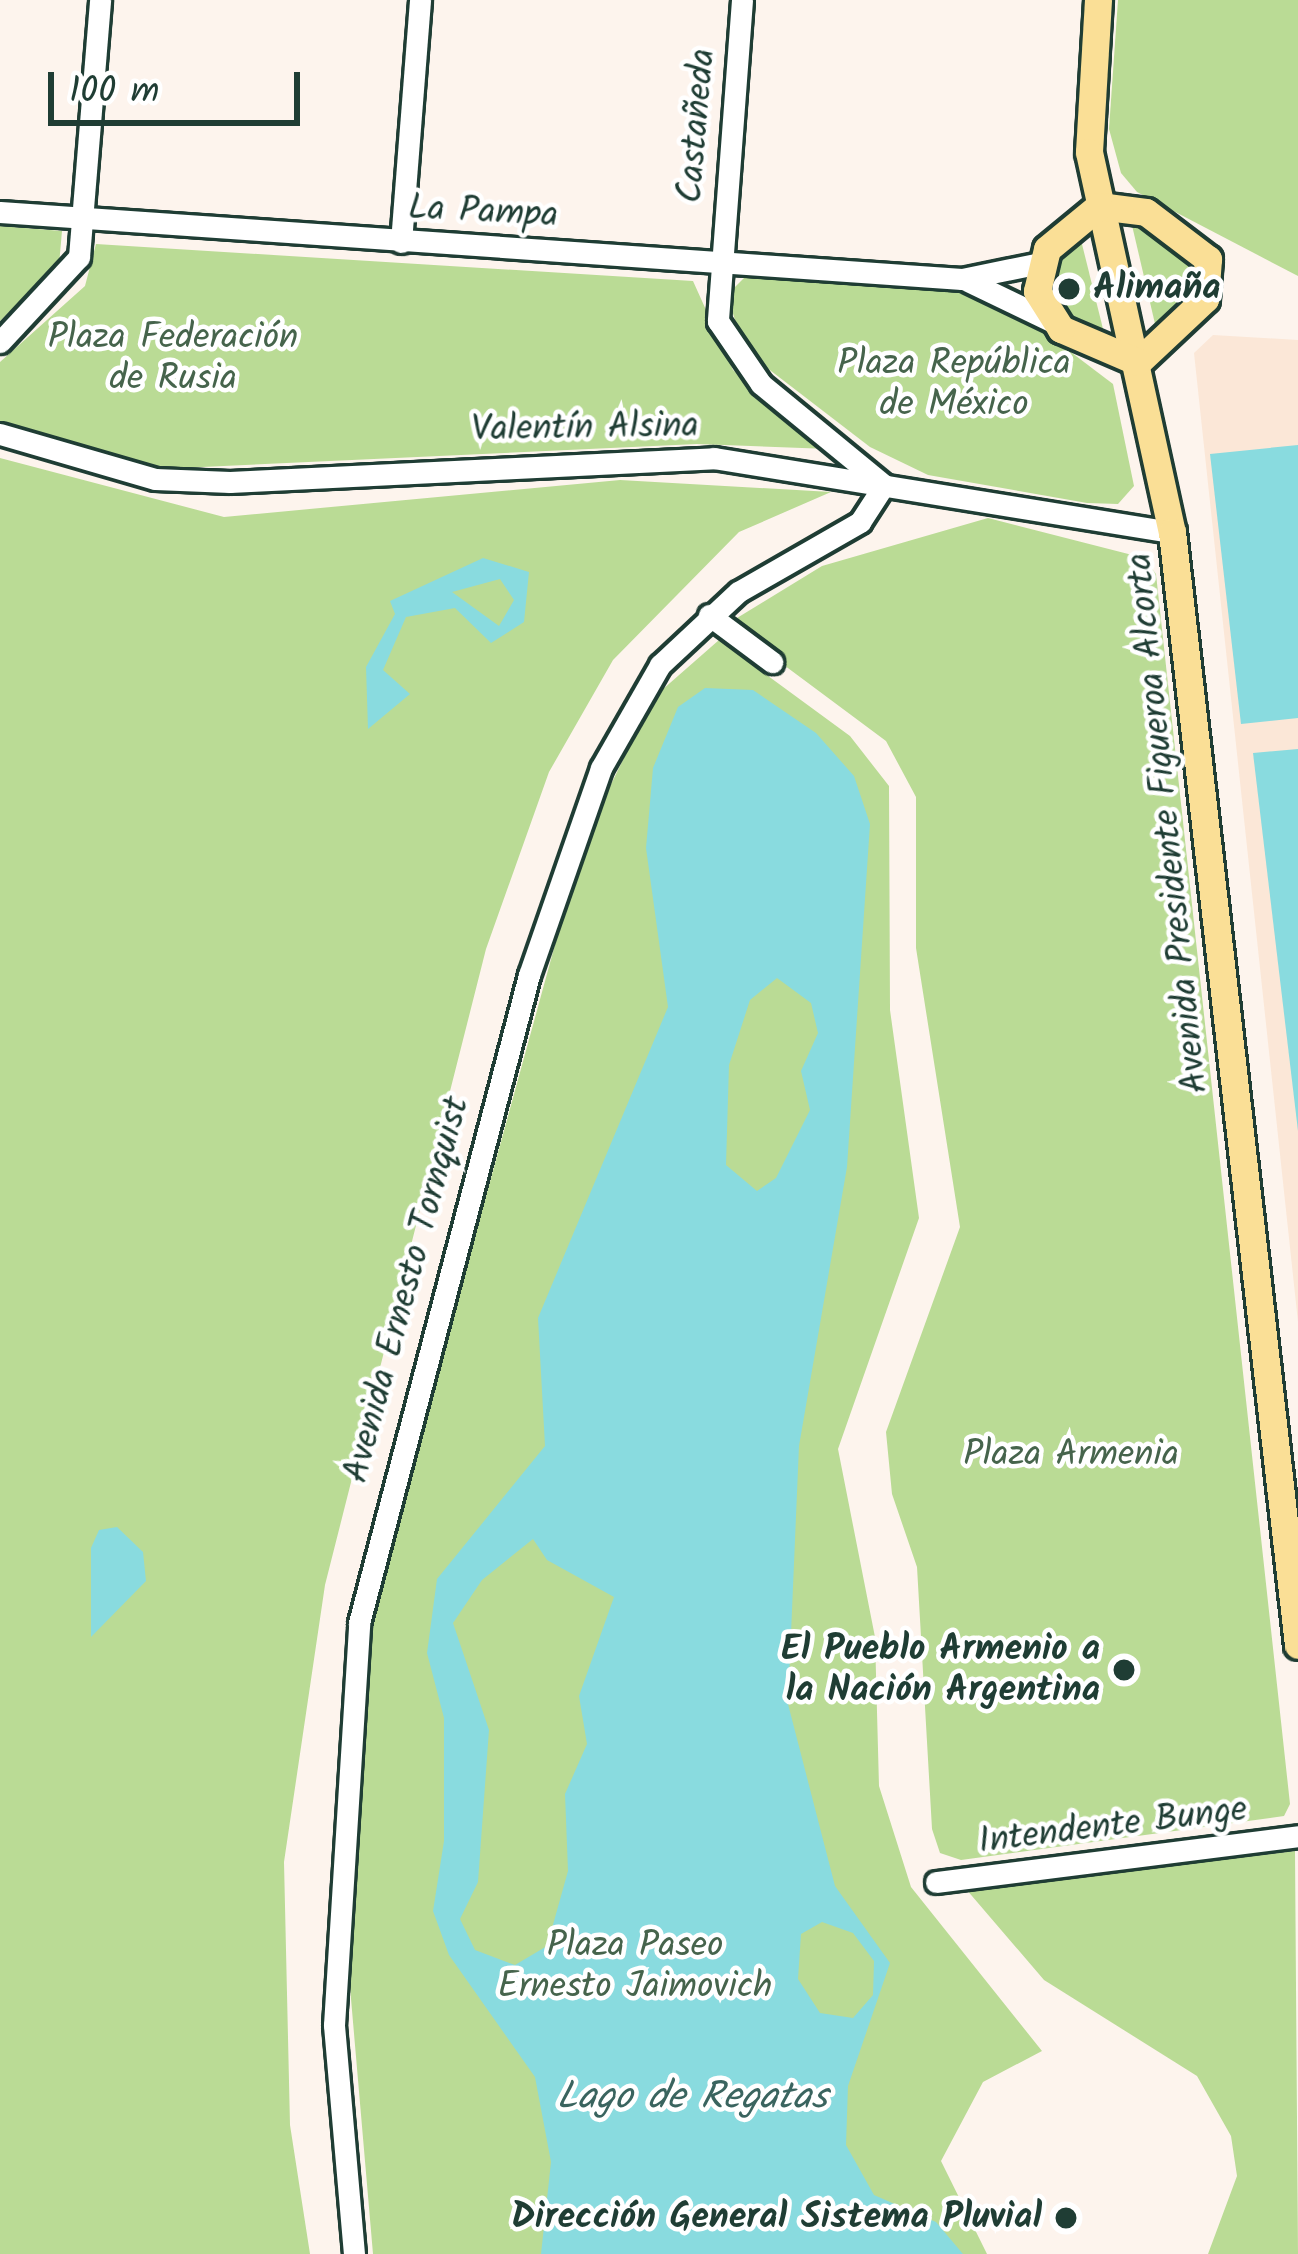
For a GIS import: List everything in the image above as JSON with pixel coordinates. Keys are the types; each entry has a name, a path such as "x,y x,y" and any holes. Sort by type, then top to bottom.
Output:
{"main road":[{"name":"Avenida Presidente Figueroa Alcorta","path":"1098,0 1087,123 1099,206 1138,362 1172,532 1298,1645"},
{"path":"1099,206 1146,212 1208,259 1205,299 1138,362 1111,358 1051,321 1040,263 1099,206"}],"street":[{"path":"0,342 73,271 83,218 100,0"},
{"path":"401,242 420,0"},
{"name":"Castañeda","path":"742,0 714,304 734,351 884,485"},
{"name":"La Pampa","path":"0,212 401,242 718,257 962,279 1040,263"},
{"name":"La Pampa","path":"962,279 1051,321"},
{"name":"Valentín Alsina","path":"0,434 155,479 626,454 884,485 1172,532"},
{"name":"Avenida Ernesto Tornquist","path":"354,2254 334,2025 359,1623 378,1528 469,1178 578,823 640,693 709,615 860,523 884,485"},
{"path":"709,615 772,662"},
{"name":"Intendente Bunge","path":"936,1882 1298,1836"}],"shaded area":[{"path":"1213,335 1298,340 1298,1322 1194,353"}],"green space":[{"path":"1118,0 1298,0 1298,276 1137,192 1121,173 1109,129"},
{"path":"1131,221 1193,253 1195,287 1156,328"},
{"path":"0,226 62,231 59,265 0,321"},
{"path":"1080,236 1105,337 1062,318 1047,280"},
{"name":"Plaza Federación de Rusia","path":"96,244 693,281 733,370 829,449 697,444 159,469 0,423 0,362 85,286"},
{"name":"Plaza República de México","path":"747,275 965,288 1002,300 1113,384 1134,486 1118,504 1087,503 928,475 870,447 745,351 727,295"},
{"path":"0,458 224,517 620,480 831,492 739,532 613,660 549,772 486,949 325,1585 284,1862 290,2125 310,2254 0,2254"},
{"name":"Plaza Armenia","path":"988,518 1144,558 1156,574 1290,1804 1284,1816 961,1860 940,1853 932,1829 917,1567 892,1494 886,1432 960,1227 916,948 916,797 886,741 745,636 737,618 822,566"},
{"name":"Plaza Paseo Ernesto Jaimovich","path":"719,640 850,736 889,786 890,1010 919,1218 838,1449 875,1637 879,1786 911,1887 1042,2051 983,2082 941,2161 987,2254 373,2254 348,1964 375,1601 584,839 654,697"},
{"path":"1295,1851 1298,2254 1208,2254 1237,2176 1231,2136 1197,2076 1044,1980 966,1889"}],"water":[{"path":"1298,445 1298,718 1241,724 1210,454"},
{"path":"483,558 529,572 524,622 491,643 455,608 406,617 383,670 410,694 368,729 366,667 395,614 390,601","holes":["500,579 514,600 499,626 452,592"]},
{"name":"Lago de Regatas","path":"705,688 753,690 816,733 854,776 870,824 847,1167 799,1446 788,1704 835,1886 890,1963 848,2086 846,2145 874,2195 936,2222 963,2254 541,2254 551,2162 535,2077 449,1955 433,1911 444,1841 444,1718 427,1653 437,1579 545,1446 538,1318 668,1007 646,848 653,768 678,707","holes":["777,978 811,1003 818,1033 801,1071 810,1110 776,1178 757,1191 726,1165 729,1065 750,1000","533,1539 547,1560 614,1597 579,1696 587,1744 565,1794 568,1871 547,1946 515,1965 475,1950 460,1919 478,1882 489,1730 453,1623 482,1580","822,1922 853,1933 874,1961 873,1995 853,2018 820,2013 798,1979 801,1934"]},
{"path":"1298,749 1298,1131 1253,753"},
{"path":"117,1527 143,1552 146,1581 91,1637 91,1548 99,1530"}],"place":[{"name":"Alimaña","path":"1069,289"},
{"name":"El Pueblo Armenio a la Nación Argentina","path":"1124,1670"},
{"name":"Dirección General Sistema Pluvial","path":"1066,2218"}]}
